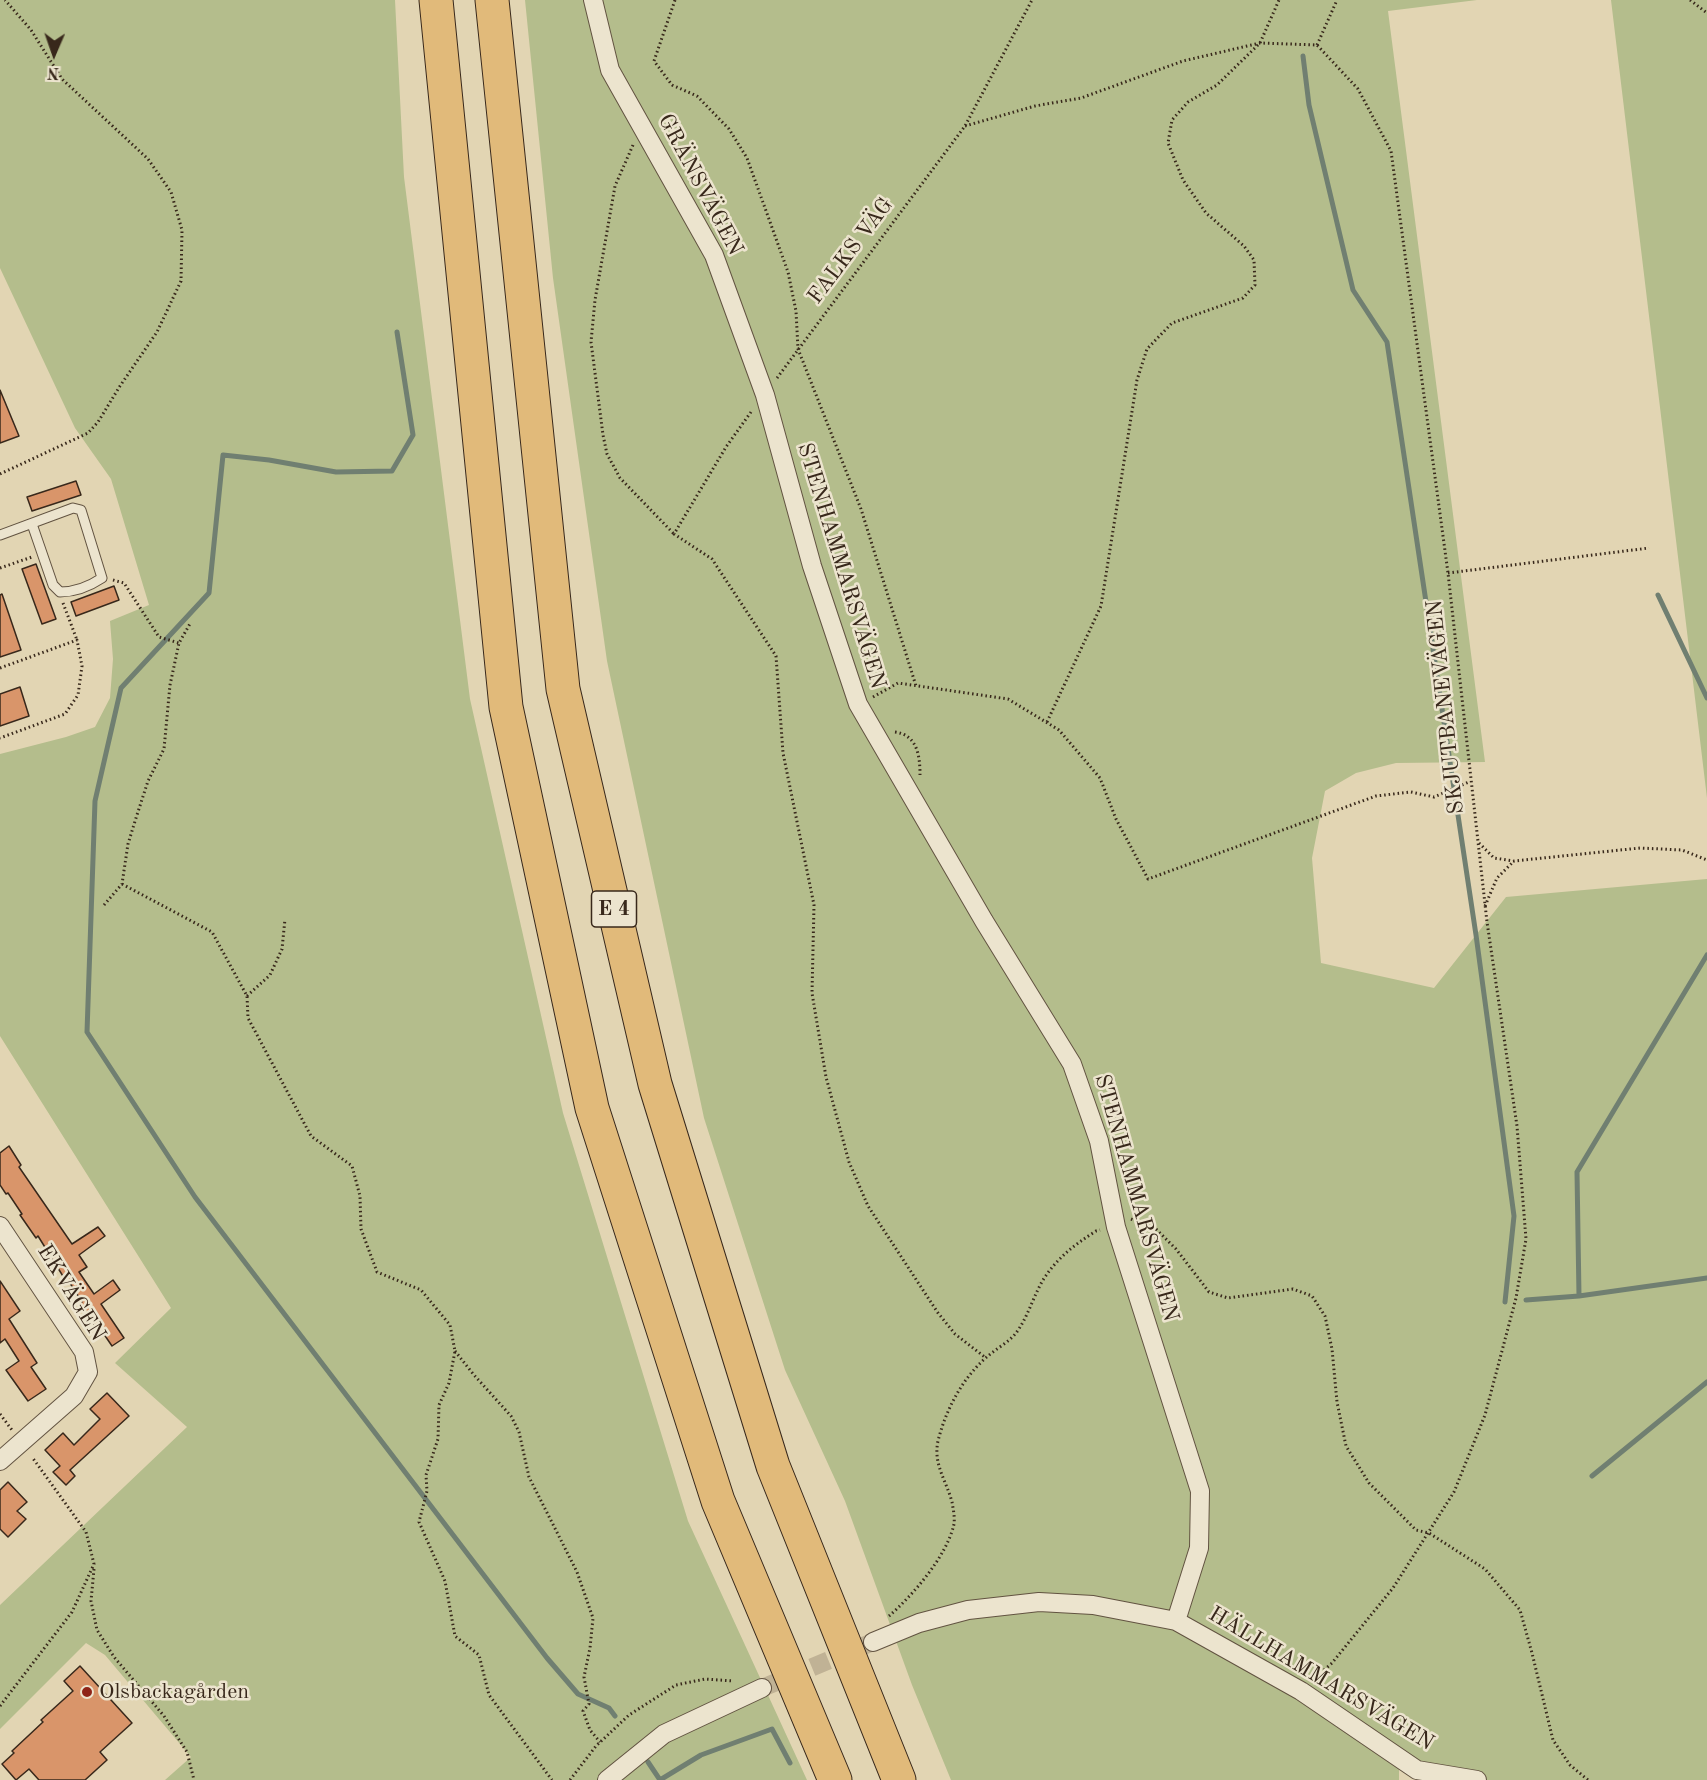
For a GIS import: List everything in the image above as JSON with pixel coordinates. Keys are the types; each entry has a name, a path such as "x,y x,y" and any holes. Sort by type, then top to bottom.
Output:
{"highway":[{"path":"436,0 506,707 592,1108 718,1501 835,1780"},
{"name":"E 4","path":"492,0 563,689 655,1084 774,1466 899,1780"}],"street":[{"name":"GRÄNSVÄGEN","path":"593,0 610,70 714,255 765,395"},
{"name":"STENHAMMARSVÄGEN","path":"765,395 812,566 858,704 984,921 1072,1064 1099,1141 1116,1227 1200,1491 1199,1548 1176,1621"},
{"name":"EKVÄGEN","path":"0,1226 84,1352 88,1372 74,1396 0,1461"},
{"path":"873,1642 920,1623 968,1610 1039,1602 1092,1605 1176,1621"},
{"name":"HÄLLHAMMARSVÄGEN","path":"1176,1621 1301,1692 1417,1770 1478,1780"},
{"path":"607,1780 664,1734 762,1688"}],"lane":[{"path":"0,535 74,508 81,510 102,578 71,592 60,592 53,585 32,524"}],"path":[{"path":"0,474 88,433 98,422 157,332 181,281 182,230 171,192 148,159 62,79 31,30 5,0"},
{"path":"675,0 654,61 672,85 697,96 729,129 747,158 788,272 796,311 798,349 861,509 916,686"},
{"name":"FALKS VÄG","path":"674,534 726,447 965,126 1032,0"},
{"path":"1047,722 1101,606 1137,380 1147,349 1172,323 1243,298 1255,285 1254,260 1244,246 1206,213 1183,180 1168,143 1172,120 1188,102 1216,85 1260,43 1279,0"},
{"path":"965,126 1035,106 1081,98 1183,62 1260,43 1317,45 1337,0"},
{"path":"1690,0 1707,13"},
{"name":"SKJUTBANEVÄGEN","path":"1301,1692 1332,1663 1393,1588 1454,1492 1485,1415 1516,1298 1526,1239 1517,1126 1485,906 1448,573 1391,151 1358,89 1317,45"},
{"path":"634,143 615,186 595,300 591,342 603,435 608,454 620,478 674,534 712,559 776,656 783,753 814,905 812,993 826,1077 849,1162 868,1206 938,1313 955,1334 986,1358"},
{"path":"1448,573 1649,548"},
{"path":"0,568 42,554"},
{"path":"102,578 124,582 159,637 179,642"},
{"path":"0,738 65,714 78,695 82,666 77,640 60,592"},
{"path":"104,905 123,884 128,844 148,781 164,749 170,685 179,642 191,622"},
{"path":"0,668 77,640"},
{"path":"858,704 898,683 1008,699 1047,722 1059,730 1100,778 1116,819 1148,879 1376,796 1411,792 1434,797 1470,781"},
{"path":"1477,842 1494,858 1514,861 1640,848 1682,850 1707,860"},
{"path":"1485,906 1497,878 1514,861"},
{"path":"123,884 212,932 247,996 248,1018 311,1136 352,1166 360,1196 361,1229 377,1272 421,1290 450,1325 455,1350 449,1383 439,1405 438,1439 426,1475 427,1491 419,1522 446,1581 455,1636 479,1655 489,1695 552,1780"},
{"path":"247,996 270,975 282,949 285,919"},
{"path":"887,1618 903,1603 929,1571 950,1540 955,1521 951,1500 938,1468 937,1444 944,1419 960,1388 986,1358 1015,1334 1044,1279 1066,1251 1095,1231 1116,1227 1131,1219 1156,1229 1176,1249 1209,1292 1228,1298 1293,1289 1312,1296 1325,1316 1332,1349 1337,1402 1346,1446 1369,1483 1416,1530 1429,1533 1485,1569 1520,1610 1553,1740 1570,1765 1588,1780"},
{"path":"455,1350 511,1416 519,1432 529,1477 577,1572 593,1618 584,1677 589,1704 583,1711 590,1730 600,1742"},
{"path":"0,1414 86,1532 94,1564 91,1601 97,1630 114,1657 164,1716 187,1752 194,1780"},
{"path":"0,1706 72,1612 94,1564"},
{"path":"570,1780 600,1742 629,1715 676,1685 705,1678 728,1682 738,1680"}],"green space":[{"path":"0,0 395,0 404,177 470,699 563,1113 688,1521 807,1780 165,1780 191,1757 105,1655 86,1643 0,1729 0,1605 187,1427 115,1363 171,1308 0,1036 0,754 95,727 110,698 113,659 110,621 149,605 111,479 75,428 0,268"},
{"path":"525,0 1477,0 1388,11 1485,762 1396,763 1356,773 1325,791 1312,858 1321,963 1434,988 1506,897 1707,879 1707,1780 1473,1780 1399,1758 1399,1780 951,1780 912,1685 845,1501 785,1370 704,1118 607,661 553,278"},
{"path":"1611,0 1707,0 1707,798"}],"building":[{"path":"0,390 19,436 0,443"},
{"path":"76,481 81,495 32,511 27,497"},
{"path":"36,564 56,619 42,624 22,569"},
{"path":"114,586 119,600 76,616 71,602"},
{"path":"2,594 21,650 0,657 0,595"},
{"path":"20,687 29,716 0,726 0,694"},
{"path":"9,1146 21,1165 19,1167 72,1244 98,1227 105,1236 79,1255 87,1267 79,1272 94,1294 113,1280 120,1290 101,1304 124,1338 112,1346 97,1324 95,1326 68,1280 66,1281 38,1236 36,1238 8,1193 6,1194 0,1185 0,1153"},
{"path":"0,1281 20,1311 9,1319 37,1363 31,1367 46,1389 28,1401 6,1370 19,1361 5,1339 0,1343"},
{"path":"107,1393 129,1416 70,1470 75,1476 66,1485 53,1472 60,1466 45,1450 63,1433 74,1445 100,1419 90,1409"},
{"path":"8,1482 27,1502 17,1511 26,1519 8,1537 0,1529 0,1490"},
{"path":"80,1666 132,1723 100,1752 107,1760 85,1780 39,1780 29,1769 16,1780 2,1764 14,1753 12,1751 43,1722 41,1720 73,1691 64,1681"}],"waterway":[{"path":"1303,56 1309,105 1353,290 1387,342 1476,935 1514,1216 1505,1302"},
{"path":"397,332 413,435 392,471 336,472 269,460 223,455 209,593 121,688 95,801 87,1032 195,1197 547,1658 578,1694 609,1708 615,1716"},
{"path":"1658,595 1707,698"},
{"path":"1579,1296 1577,1172 1707,955"},
{"path":"1526,1300 1579,1296 1707,1278"},
{"path":"1592,1476 1707,1382"},
{"path":"660,1780 701,1755 772,1729 790,1763"},
{"path":"648,1762 660,1780"}],"tunnel":[{"path":"762,1688 873,1642"}],"place":[{"name":"Olsbackagården","path":"87,1692"}]}
